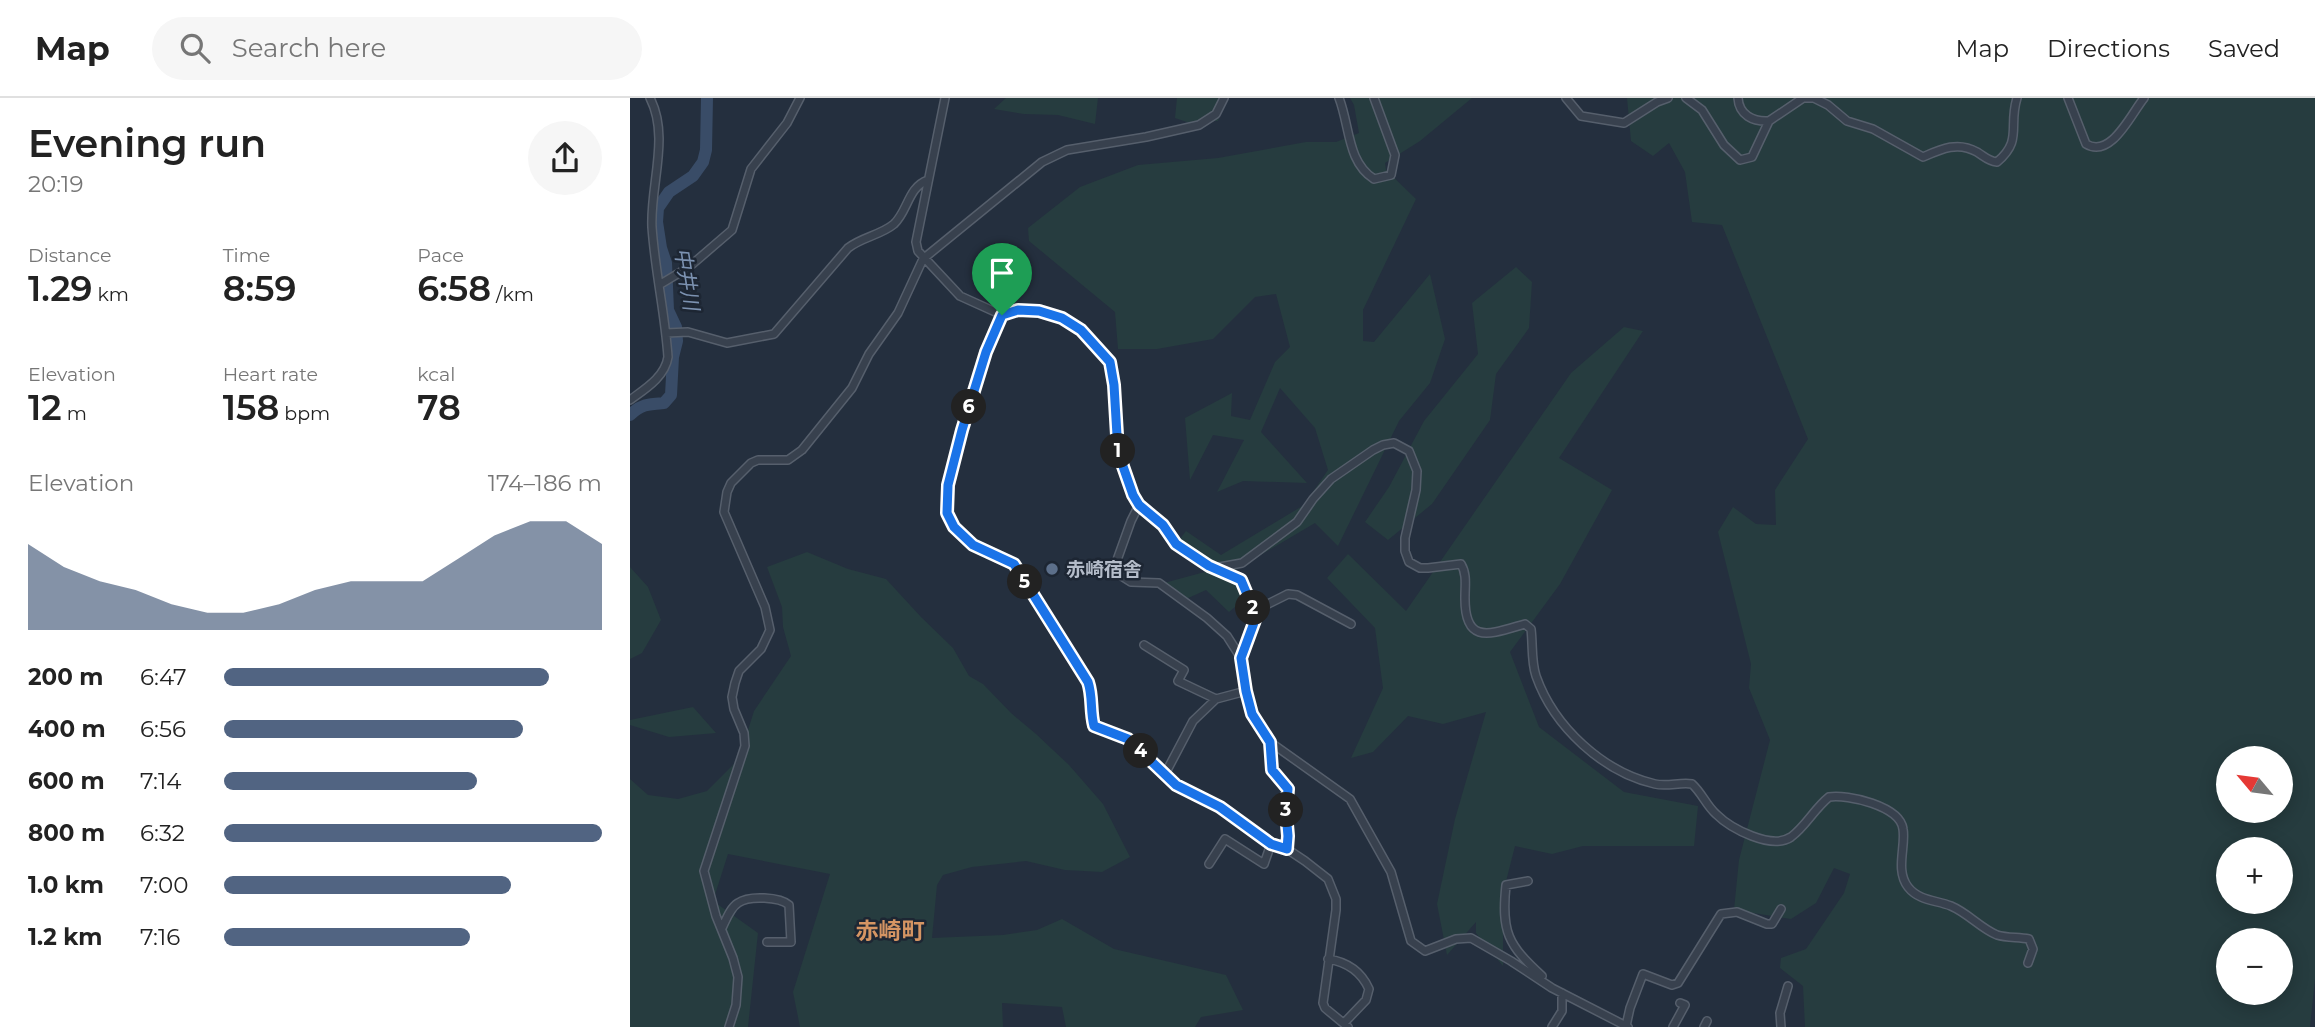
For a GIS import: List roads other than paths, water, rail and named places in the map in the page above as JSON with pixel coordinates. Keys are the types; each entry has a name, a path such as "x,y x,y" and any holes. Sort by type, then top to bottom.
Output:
{"street":[{"path":"630,400 655,381 663,371 672,332 660,285 652,212 659,126 650,98"},
{"path":"660,285 689,267 732,230 751,169 787,123 800,98"},
{"path":"945,98 915,242 923,259 960,296 1002,315 1028,310 1062,318 1081,330 1110,362 1118,452 1139,505 1163,525 1176,544 1214,568 1241,580 1255,620 1241,658"},
{"path":"729,1027 736,1005 738,977 704,871 745,746 744,733 734,709 732,696 739,671 761,649 770,630 765,607 724,512 727,492 736,476 751,463 758,460 788,460 802,450 852,388 869,354 898,313 923,259 1042,162 1067,150 1199,125 1216,114 1224,98"},
{"path":"1339,98 1355,158 1361,168 1374,179 1391,175 1395,155 1374,98"},
{"path":"1566,98 1581,116 1624,123 1668,98"},
{"path":"1686,98 1702,110 1724,145 1740,160 1752,157 1769,121"},
{"path":"1738,98 1740,110 1761,122 1769,121 1802,98 1814,98 1828,105 1847,121 1873,130 1923,157 1954,145 1966,147 1997,162 2008,154 2011,147 2013,113 2017,98"},
{"path":"2068,98 2086,144 2097,148 2113,140 2144,98"},
{"path":"672,332 688,332 727,343 774,334 848,248 857,241 888,229 895,223 916,187 928,180"},
{"path":"1002,315 986,352 948,485 947,513 954,527 973,545 1014,564 1088,682 1094,726 1128,739 1176,785 1220,807 1271,844 1287,849 1328,879 1336,899 1336,910 1328,958 1323,1003 1346,1025 1366,1000 1369,989 1366,981 1346,963 1328,958"},
{"path":"1214,568 1242,562 1297,522 1331,480 1383,444 1394,443 1409,451 1417,471 1416,490 1405,538 1405,551 1409,562 1420,568 1461,564 1465,570 1466,618 1469,627 1477,633 1492,633 1525,624 1531,629 1536,677 1578,743 1629,775 1656,785 1692,784 1718,817 1747,834 1770,843 1785,841 1794,835 1829,797 1849,798 1882,807 1895,816 1903,827 1901,866 1905,882 1910,889 1919,896 1961,911 1996,934 2029,939 2033,949 2028,962"},
{"path":"1139,505 1117,560 1119,575 1130,582 1159,583 1227,636 1241,658 1252,714 1270,742 1350,799 1391,872 1411,942 1425,951 1455,939 1471,938 1552,988 1627,1027 1630,1008 1643,974 1675,985 1701,949 1721,914 1737,912 1772,924 1781,909"},
{"path":"1254,611 1288,594 1297,595 1351,624"},
{"path":"1144,645 1184,670 1178,681 1216,699"},
{"path":"1164,776 1193,721 1216,699 1246,691"},
{"path":"1270,742 1272,770 1288,789 1287,849"},
{"path":"1209,864 1225,839 1265,864 1271,844"},
{"path":"1528,881 1506,885 1504,907 1509,935 1520,956 1552,988"},
{"path":"722,928 732,909 740,901 782,900 789,905 791,942 767,942"},
{"path":"1781,1027 1780,1013 1788,986"},
{"path":"1552,1027 1562,1010 1562,993"},
{"path":"1673,1027 1685,1005 1680,1003"}],"waterway":[{"name":"中井川","path":"630,415 646,405 664,403 671,395 673,357 677,341 676,327 668,310 666,263 657,222 658,208 669,192 693,176 703,162 706,150 707,98"}],"place":[{"name":"赤崎宿舎","path":"1052,569"}],"district":[{"name":"赤崎町","path":"890,931"}]}
